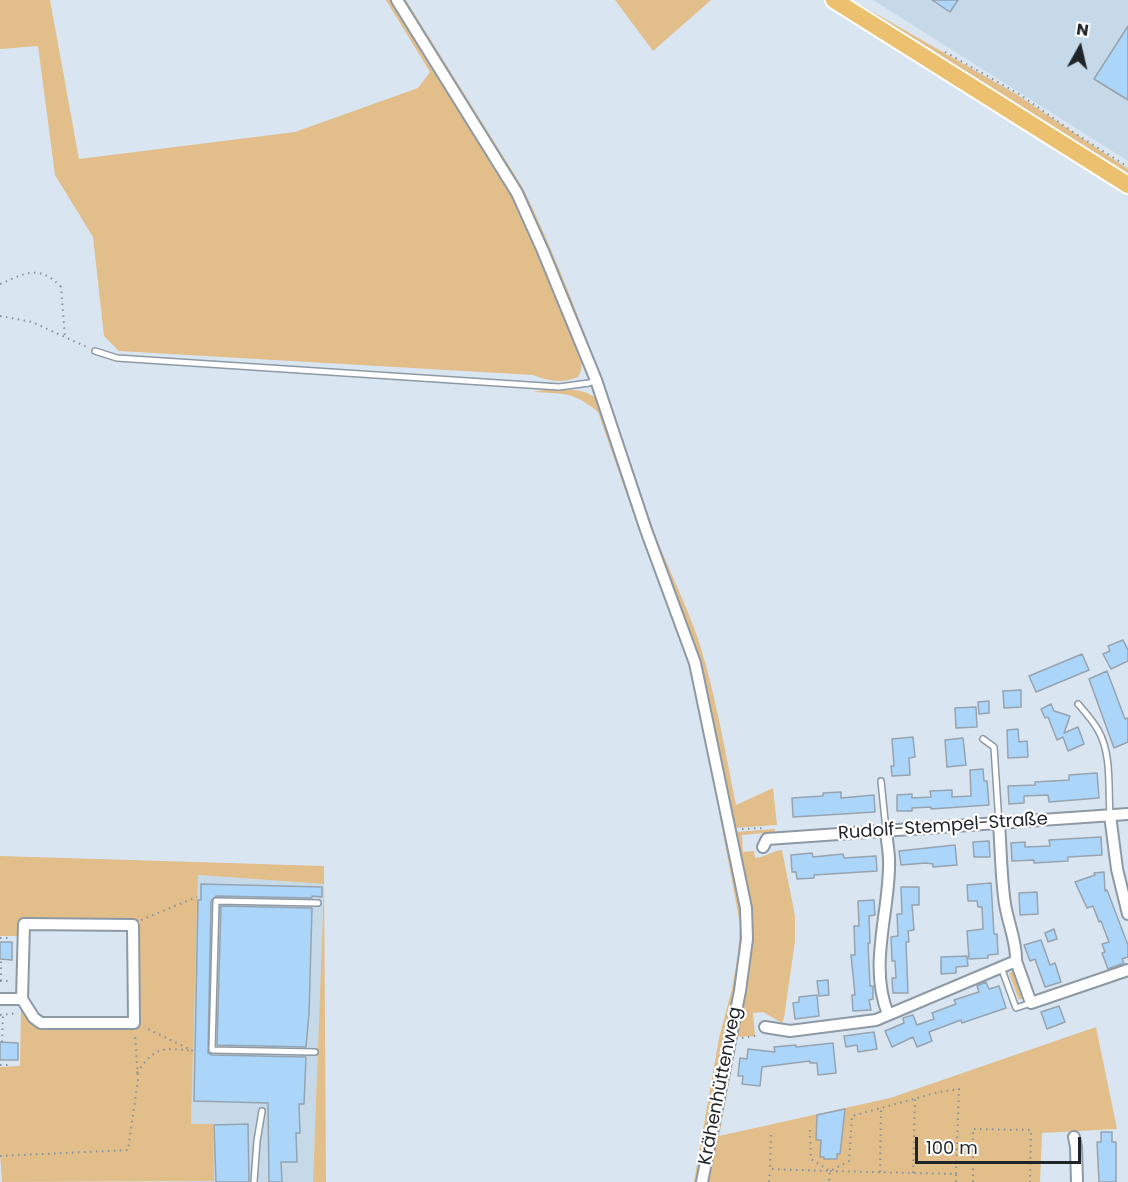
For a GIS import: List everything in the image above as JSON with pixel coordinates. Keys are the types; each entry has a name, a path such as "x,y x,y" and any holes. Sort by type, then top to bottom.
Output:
{"main road":[{"path":"834,0 1128,185"}],"street":[{"name":"Krähenhüttenweg","path":"397,0 517,193 543,251 596,380 646,530 689,643 702,687 746,908 747,939 740,990 702,1182"},
{"name":"Rudolf-Stempel-Straße","path":"763,847 767,839 1128,814"},
{"path":"1110,815 1117,869 1128,914"},
{"path":"999,824 1005,901 1016,961 1031,1003 1128,970"},
{"path":"886,831 889,867 879,985 888,1014"},
{"path":"24,924 133,925 134,1023 41,1023 34,1018 22,999 23,938 24,924"},
{"path":"765,1028 790,1031 876,1020 1016,961"},
{"path":"0,999 22,999"},
{"path":"1074,1137 1077,1182"}],"lane":[{"path":"94,351 117,358 559,387 596,380"},
{"path":"1078,704 1098,729 1104,741 1110,815"},
{"path":"983,739 994,747 999,824"},
{"path":"881,781 886,831"},
{"path":"315,1052 212,1050 216,901 318,903"},
{"path":"1001,967 1016,1008 1031,1003"},
{"path":"254,1182 262,1111"}],"path":[{"path":"942,51 1019,94 1073,132 1128,166"},
{"path":"0,284 27,273 49,275 61,286 65,337"},
{"path":"0,316 32,322 94,351"},
{"path":"133,925 197,897"},
{"path":"0,938 23,938"},
{"path":"0,981 1,960"},
{"path":"2,1042 1,1015 18,1015 22,999"},
{"path":"0,1155 128,1150 138,1074 134,1023 193,1051 177,1049 157,1051 148,1058 138,1074"},
{"path":"730,1038 758,1036 765,1028"},
{"path":"0,1065 10,1065"},
{"path":"830,1171 849,1161 852,1116 958,1089 956,1182"},
{"path":"913,1173 915,1099"},
{"path":"879,1172 881,1108"},
{"path":"973,1182 973,1129 1031,1130 1030,1182"},
{"path":"810,1130 812,1159 830,1171"},
{"path":"770,1182 771,1135"},
{"path":"770,1170 956,1174"},
{"path":"830,1171 830,1182"}],"shaded area":[{"path":"0,0 50,0 79,159 295,132 418,88 430,72 386,0 391,0 512,194 582,359 578,377 555,381 533,375 119,351 104,336 93,237 55,175 38,46 0,49"},
{"path":"402,0 406,0 523,188 542,229 608,396 657,538 700,645 716,704 736,805 773,788 777,825 734,828 699,662 533,216 506,164"},
{"path":"615,0 711,0 653,51"},
{"path":"843,0 852,0 1016,94 1128,169 1128,178"},
{"path":"873,0 1128,0 1128,161"},
{"path":"580,391 598,400 692,663 738,892 743,925 741,955 698,1182 694,1182 719,1038 732,989 740,924 696,688 683,644 639,530 598,412 575,397 533,392"},
{"path":"775,829 775,832 742,835 743,852 754,851 755,858 782,850 795,916 795,941 784,1018 782,1023 763,1012 753,1013 755,1036 734,1037 749,959 735,832"},
{"path":"0,856 324,866 326,1182 313,1182 324,884 198,875 191,1124 213,1124 214,1181 2,1182 0,1067 20,1066 21,1006 41,1026 139,1026 140,921 22,920 21,936 0,936"},
{"path":"197,875 324,884 313,1182 148,1182 214,1181 191,1125"},
{"path":"1014,971 1023,998 1019,1000 1009,973"},
{"path":"1096,1027 1117,1129 1042,1133 1040,1182 706,1182 733,1041 737,1040 719,1136 890,1098"}],"building":[{"path":"932,0 958,0 950,12"},
{"path":"1128,26 1128,100 1094,79"},
{"path":"1123,640 1128,650 1128,661 1111,669 1103,654 1110,651 1108,646"},
{"path":"1082,654 1089,670 1036,692 1029,676"},
{"path":"1107,671 1125,719 1128,718 1128,742 1114,748 1089,679"},
{"path":"1021,690 1021,707 1004,708 1003,691"},
{"path":"989,701 989,713 979,714 978,702"},
{"path":"1051,704 1054,711 1070,716 1064,733 1078,727 1084,744 1068,751 1063,737 1057,740 1048,717 1045,718 1041,709"},
{"path":"976,707 977,727 956,728 955,708"},
{"path":"1018,729 1019,742 1027,741 1028,757 1008,758 1007,730"},
{"path":"913,737 915,757 909,758 910,775 892,776 891,766 894,766 892,739"},
{"path":"963,738 966,765 947,767 945,740"},
{"path":"983,769 984,781 987,781 989,805 912,808 912,811 897,811 897,795 912,794 912,798 931,797 930,791 952,790 952,797 971,796 970,770"},
{"path":"1097,773 1099,798 1049,802 1048,795 1024,796 1024,803 1009,804 1008,786 1035,785 1035,782 1069,780 1069,775"},
{"path":"841,792 841,798 874,795 875,812 793,817 792,798"},
{"path":"1101,837 1102,855 1068,857 1068,861 1034,863 1034,860 1012,861 1011,843 1025,842 1025,847 1050,846 1049,840"},
{"path":"989,841 990,857 974,857 973,842"},
{"path":"955,845 957,865 933,867 933,864 926,863 901,865 899,851"},
{"path":"812,853 813,857 843,854 844,858 876,856 877,871 814,875 814,878 797,879 796,872 792,872 791,855"},
{"path":"1104,872 1105,891 1107,890 1128,945 1128,957 1122,959 1124,963 1108,969 1102,953 1105,952 1102,944 1109,942 1093,906 1087,908 1075,882 1095,875 1094,873"},
{"path":"991,883 994,934 997,934 998,954 988,955 988,958 969,959 967,931 983,929 982,907 978,907 977,901 968,901 967,885"},
{"path":"201,884 322,887 322,897 216,896 211,901 208,1053 212,1055 306,1057 304,1104 299,1104 300,1133 296,1133 297,1162 281,1162 282,1182 269,1182 268,1103 194,1101 198,900 201,900"},
{"path":"901,887 919,887 919,905 912,905 914,930 908,931 909,942 906,942 908,993 893,993 892,978 896,978 895,961 892,961 891,937 898,936 897,914 902,914"},
{"path":"1037,892 1038,914 1020,915 1019,893"},
{"path":"874,900 875,915 869,916 870,943 868,943 870,986 873,986 873,999 869,1000 871,1010 853,1011 852,995 855,995 851,955 855,955 854,926 859,926 858,901"},
{"path":"221,906 312,908 306,1047 217,1045"},
{"path":"1054,929 1057,939 1048,942 1045,933"},
{"path":"1041,940 1050,965 1055,963 1061,982 1045,987 1035,959 1030,961 1024,945"},
{"path":"0,942 12,942 12,960 0,959"},
{"path":"967,956 968,966 956,967 956,973 941,974 941,957"},
{"path":"828,980 829,995 819,996 817,981"},
{"path":"986,982 989,989 999,986 1006,1008 962,1023 961,1020 929,1032 932,1041 917,1047 913,1037 892,1047 885,1031 904,1023 903,1018 913,1015 917,1025 934,1019 932,1013 956,1004 954,1000 979,992 977,986"},
{"path":"817,995 819,1016 795,1019 793,1003 799,1002 799,997"},
{"path":"1059,1006 1065,1022 1047,1029 1041,1012"},
{"path":"874,1032 877,1049 858,1052 857,1045 846,1047 844,1036"},
{"path":"0,1042 18,1043 18,1060 0,1060"},
{"path":"833,1043 836,1073 818,1075 817,1063 810,1063 810,1061 762,1067 760,1086 742,1084 743,1076 738,1076 740,1058 747,1059 748,1049 775,1052 774,1047"},
{"path":"845,1109 840,1154 837,1154 837,1159 824,1159 820,1157 821,1140 816,1140 817,1115"},
{"path":"248,1124 249,1182 216,1182 214,1125"},
{"path":"1101,1132 1112,1132 1112,1142 1116,1142 1116,1182 1099,1182 1097,1142 1101,1142"}]}
